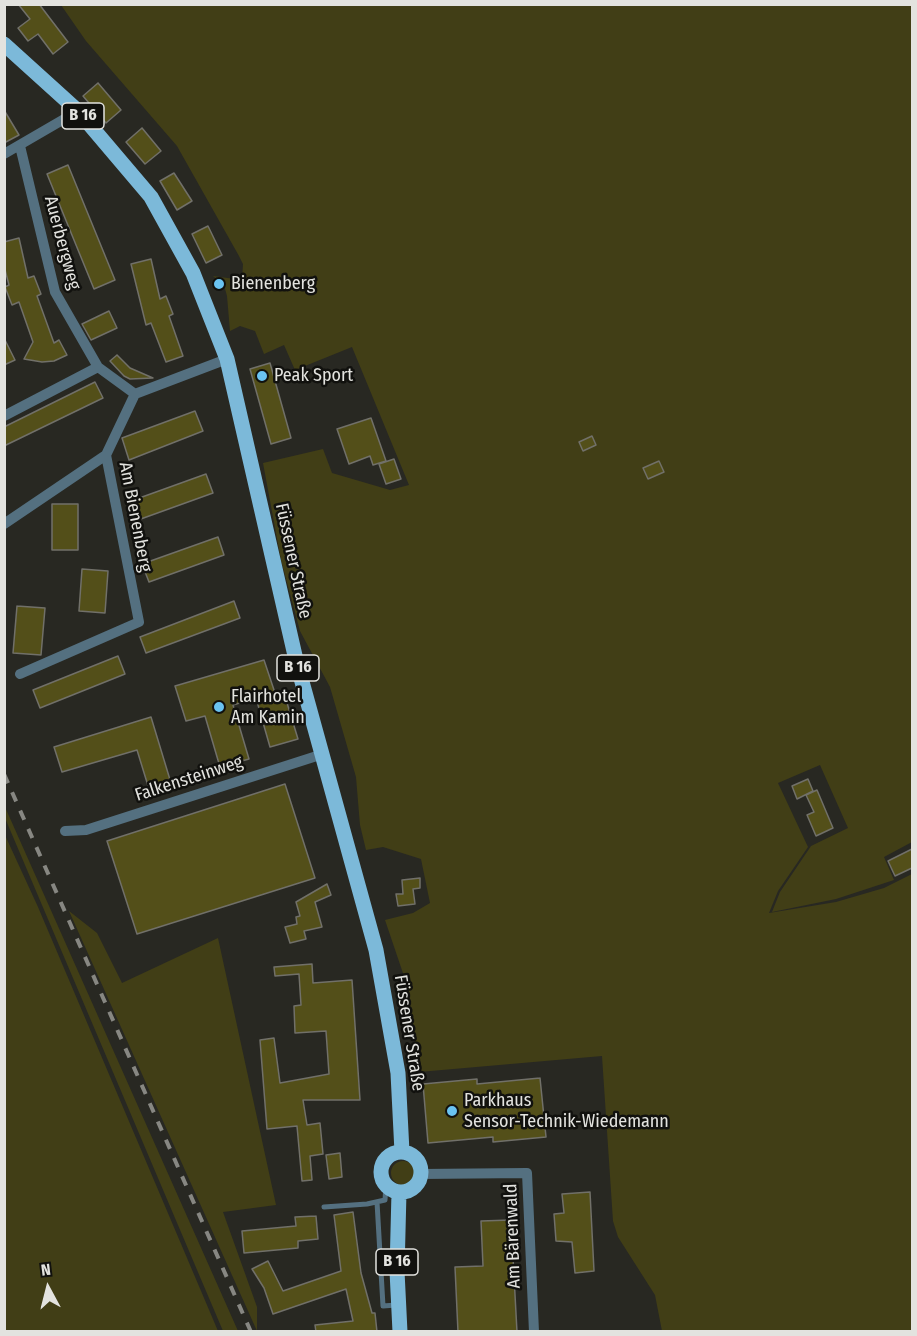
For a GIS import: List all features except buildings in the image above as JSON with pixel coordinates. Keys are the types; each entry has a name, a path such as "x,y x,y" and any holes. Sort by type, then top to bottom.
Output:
{"main road":[{"name":"Füssener Straße","path":"4,44 78,111 151,197 193,273 227,359 296,660 376,950 398,1073 402,1152"},
{"path":"393,1188 412,1189 421,1174 414,1157 402,1152"},
{"name":"B 16","path":"399,1332 390,1306 393,1188 382,1167 390,1156 402,1152"}],"street":[{"path":"4,154 78,111"},
{"name":"Auerbergweg","path":"20,146 55,292 98,367 135,394"},
{"path":"135,394 227,359"},
{"path":"4,416 98,367"},
{"name":"Am Bienenberg","path":"20,674 139,622 106,455 135,394"},
{"path":"4,524 106,455"},
{"name":"Falkensteinweg","path":"65,831 86,830 323,754"},
{"name":"Am Bärenwald","path":"421,1174 527,1173 534,1332"}],"lane":[{"path":"324,1207 385,1200 393,1188"},
{"path":"377,1202 390,1306"}],"shaded area":[{"path":"61,5 912,5 912,842 884,857 894,880 836,899 772,912 780,892 811,846 848,828 820,765 778,783 808,847 778,891 769,913 836,902 884,888 912,874 912,1331 662,1331 655,1295 618,1237 613,1221 602,1056 419,1072 407,985 385,920 413,913 430,903 421,859 383,847 366,850 360,825 356,777 330,687 300,631 281,560 263,463 323,449 332,473 390,490 409,485 352,347 295,370 284,345 264,354 255,331 240,326 230,331 224,285 213,276 242,280 243,264 239,256 177,146 86,41"},
{"path":"4,807 238,1331 223,1331 5,818"},
{"path":"4,833 38,907 218,1331 5,1331"},
{"path":"69,911 97,933 122,983 218,938 276,1205 223,1212 257,1307 257,1331"},
{"path":"403,1161 411,1165 415,1173 411,1181 403,1185 395,1181 391,1173 395,1165"}],"railway":[{"path":"4,774 251,1332"}],"place":[{"name":"Bienenberg","path":"219,284"},
{"name":"Peak Sport","path":"262,376"},
{"name":"Flairhotel Am Kamin","path":"219,707"},
{"name":"Parkhaus Sensor-Technik-Wiedemann","path":"452,1111"}]}
